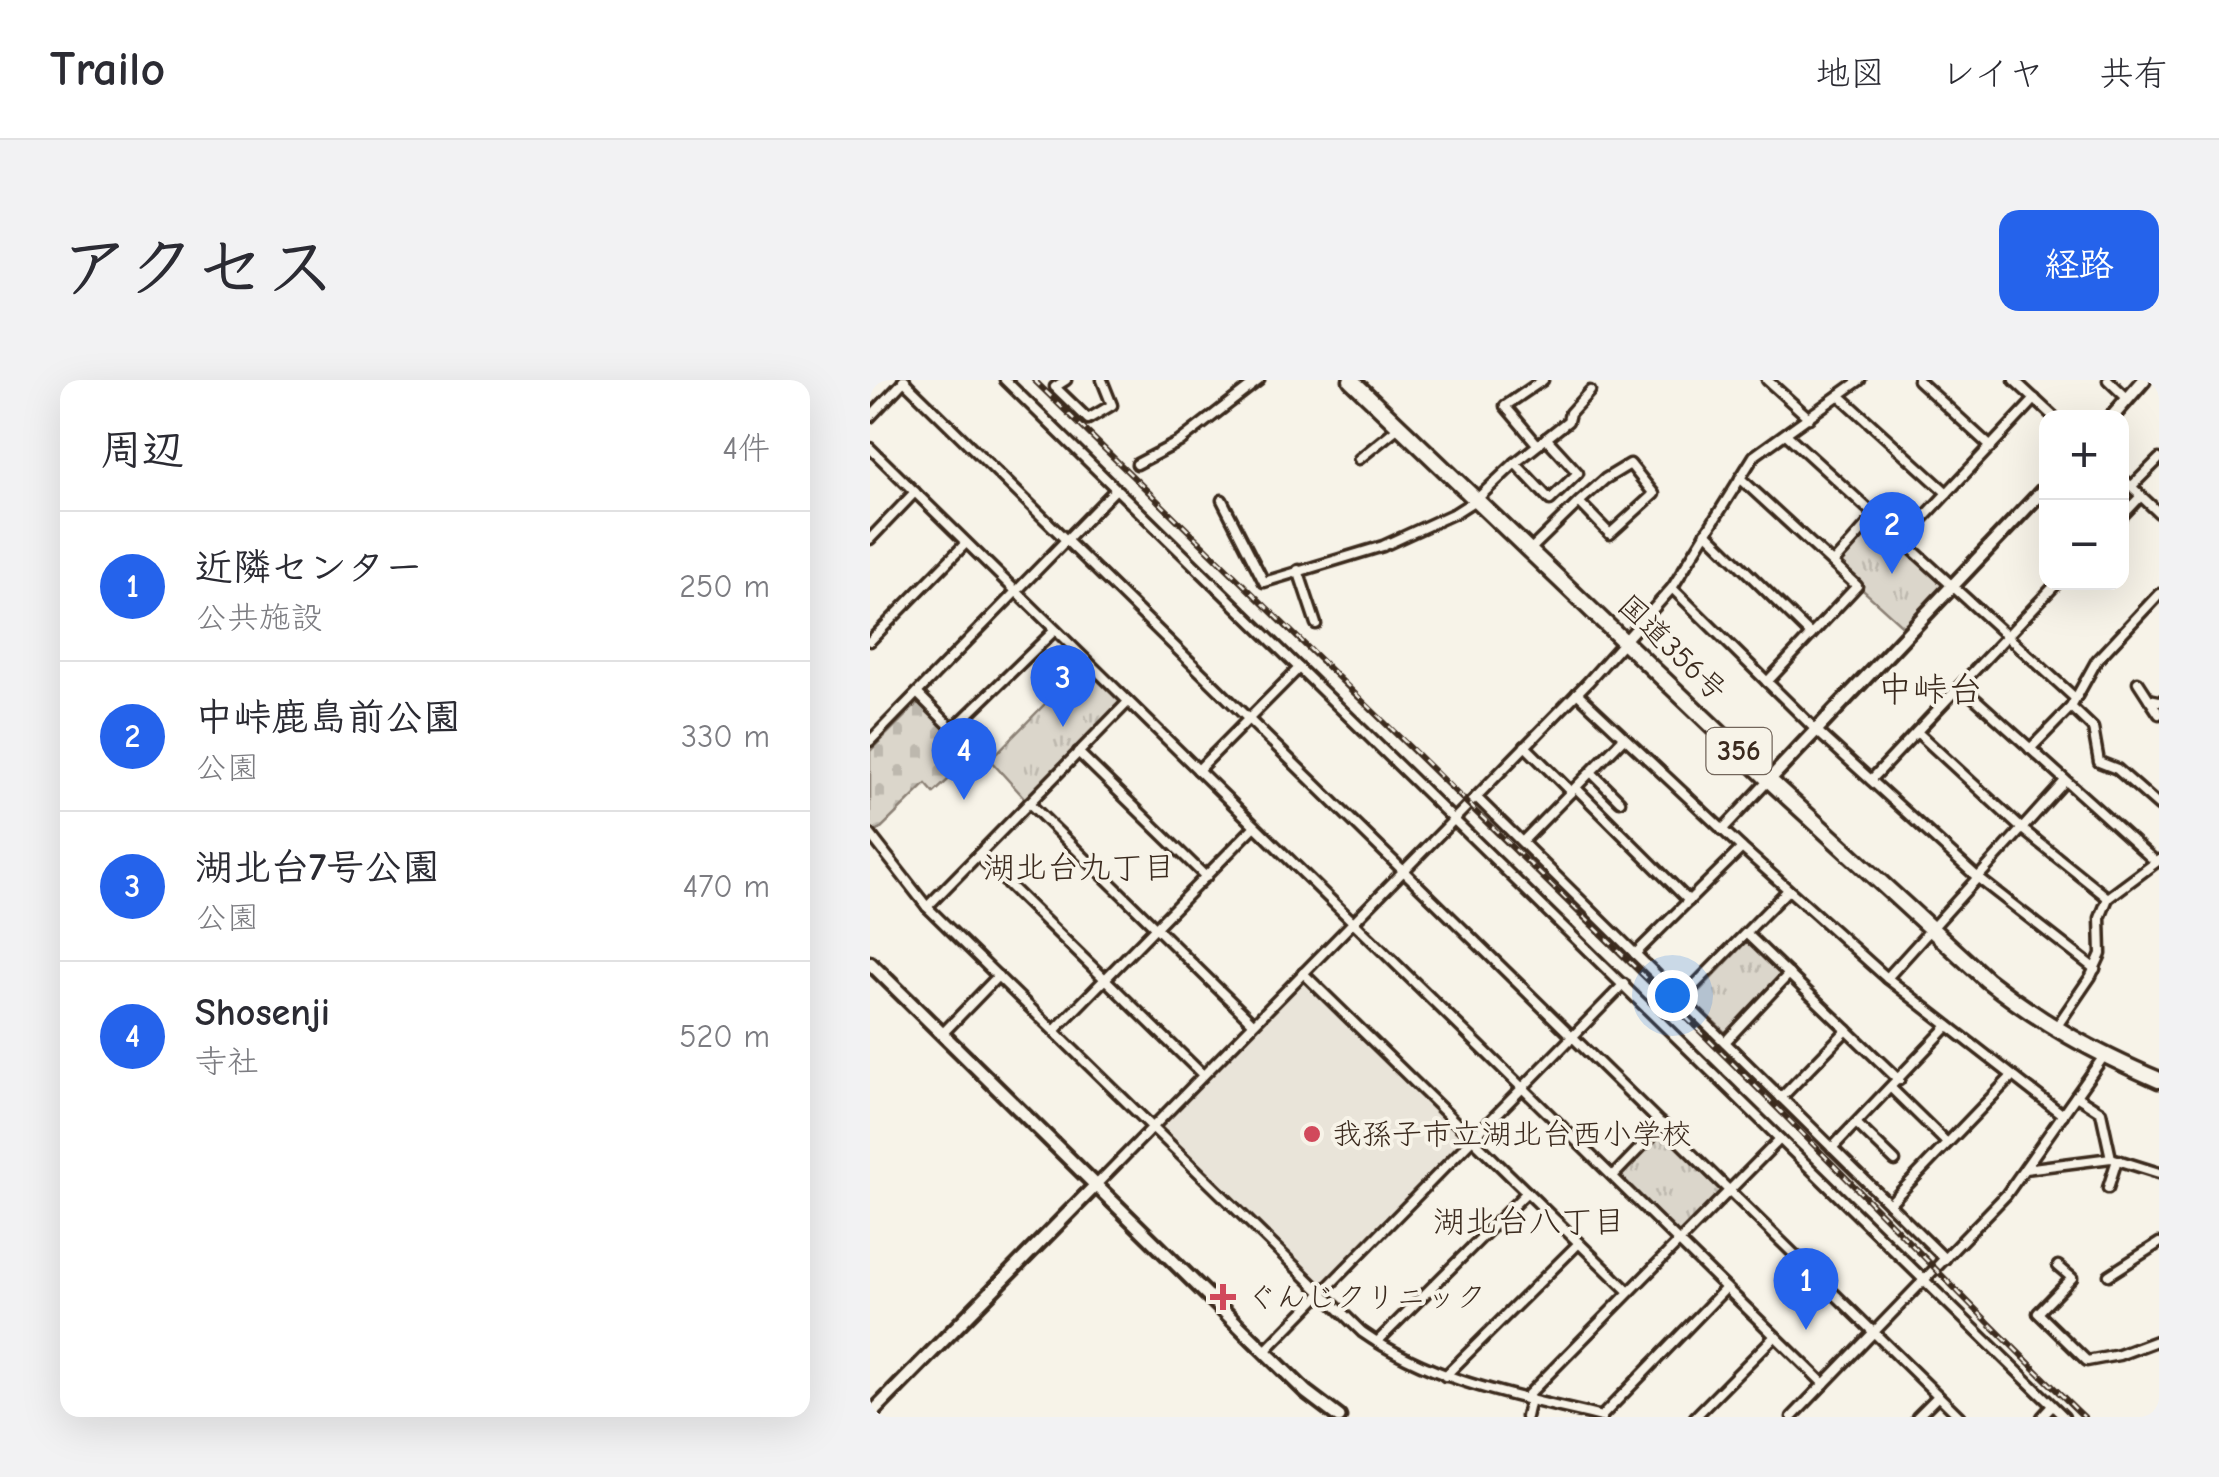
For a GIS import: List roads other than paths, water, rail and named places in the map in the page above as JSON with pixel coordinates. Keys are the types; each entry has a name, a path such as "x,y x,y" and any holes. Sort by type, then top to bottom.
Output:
{"highway":[{"name":"国道356号","path":"1351,380 1769,780 1988,980 2055,1029 2159,1080"}],"street":[{"path":"870,416 904,380 1960,1417"},
{"path":"1005,380 2064,1417"},
{"path":"1066,380 1055,386 1088,418 1112,404 1102,380"},
{"path":"1137,464 1179,442 1259,380"},
{"path":"1515,462 1550,500 1578,474 1505,406 1543,380"},
{"path":"1767,380 1809,418"},
{"path":"870,1415 1577,693 1672,588 1754,456 1860,380"},
{"path":"1918,380 1991,447"},
{"path":"2014,380 2046,410"},
{"path":"2108,380 2128,399"},
{"path":"2118,410 2144,380"},
{"path":"1222,500 1264,582 1383,546 1455,514 1568,421 1570,412 1590,390"},
{"path":"1839,396 1947,493"},
{"path":"1902,541 2035,400"},
{"path":"1360,459 1400,426"},
{"path":"1787,435 2007,636 2073,702 2093,728 2099,762 2117,769 2158,805"},
{"path":"870,448 1824,1384"},
{"path":"2132,486 2159,459"},
{"path":"1530,550 1579,502 1605,478 1630,464 1654,494 1610,534 1579,502"},
{"path":"1740,478 1857,586 1767,682"},
{"path":"2129,484 2159,512"},
{"path":"870,741 1116,489"},
{"path":"870,538 915,492"},
{"path":"1722,830 2039,494"},
{"path":"2129,509 2141,496"},
{"path":"1832,563 1875,516"},
{"path":"1706,532 1811,635"},
{"path":"870,641 966,543"},
{"path":"1298,570 1316,624"},
{"path":"1672,588 1816,730 1977,877 2095,969"},
{"path":"1871,780 2050,590"},
{"path":"2030,749 2073,702 2097,660 2159,594"},
{"path":"916,694 953,729 1055,630"},
{"path":"1198,770 1298,668"},
{"path":"2138,682 2154,700 2159,714"},
{"path":"1961,686 2158,861 2108,898 2100,918 2102,942 2095,969 2055,1029"},
{"path":"1577,693 1887,978 2063,1115"},
{"path":"928,907 1128,702"},
{"path":"1917,732 2021,828 2108,898"},
{"path":"1522,842 1624,738"},
{"path":"1526,746 1689,901"},
{"path":"1078,752 1206,877"},
{"path":"1591,772 1620,801"},
{"path":"1887,978 2066,781"},
{"path":"2158,805 2159,791"},
{"path":"1476,797 1945,1259"},
{"path":"1028,803 1253,1023"},
{"path":"1055,1030 1255,826"},
{"path":"870,834 928,907 1376,1342 1445,1376 1602,1417 1726,1288"},
{"path":"1635,954 1742,848"},
{"path":"978,855 1203,1075"},
{"path":"1681,999 1788,890"},
{"path":"1747,934 1900,1080"},
{"path":"870,964 1306,1392 1339,1417"},
{"path":"1303,972 1629,1292"},
{"path":"1725,1042 1789,974"},
{"path":"942,1034 998,976"},
{"path":"1265,1351 1624,984"},
{"path":"1832,1148 1948,1026"},
{"path":"1781,1098 1847,1030"},
{"path":"1792,1417 1991,1213 2104,1056"},
{"path":"1889,1204 2012,1076"},
{"path":"1892,1088 1947,1144"},
{"path":"2076,1096 2101,1112 2114,1159 2108,1188"},
{"path":"1612,1176 1663,1124"},
{"path":"1856,1124 1895,1161"},
{"path":"1526,1417 1527,1399 1780,1139"},
{"path":"2025,1169 2114,1159 2159,1172"},
{"path":"2083,1162 2083,1176"},
{"path":"1376,1342 1527,1192"},
{"path":"1445,1376 1579,1243"},
{"path":"2109,1275 2159,1243"},
{"path":"2058,1266 2072,1278 2038,1312 2087,1361 2119,1355 2159,1340"},
{"path":"1695,1417 1774,1336"},
{"path":"1917,1417 1938,1396"},
{"path":"2042,1417 2052,1406"}],"railway":[{"path":"1034,380 1631,963 2084,1417"}],"place":[{"name":"中峠鹿島前公園","path":"1892,574"},
{"name":"湖北台7号公園","path":"1063,727"},
{"name":"Shosenji","path":"964,800"},
{"name":"我孫子市立湖北台西小学校","path":"1312,1134"},
{"name":"ぐんじクリニック","path":"1223,1297"},
{"name":"近隣センター","path":"1806,1330"}],"district":[{"name":"中峠台","path":"1930,689"},
{"name":"湖北台九丁目","path":"1079,867"},
{"name":"湖北台八丁目","path":"1529,1221"}]}
